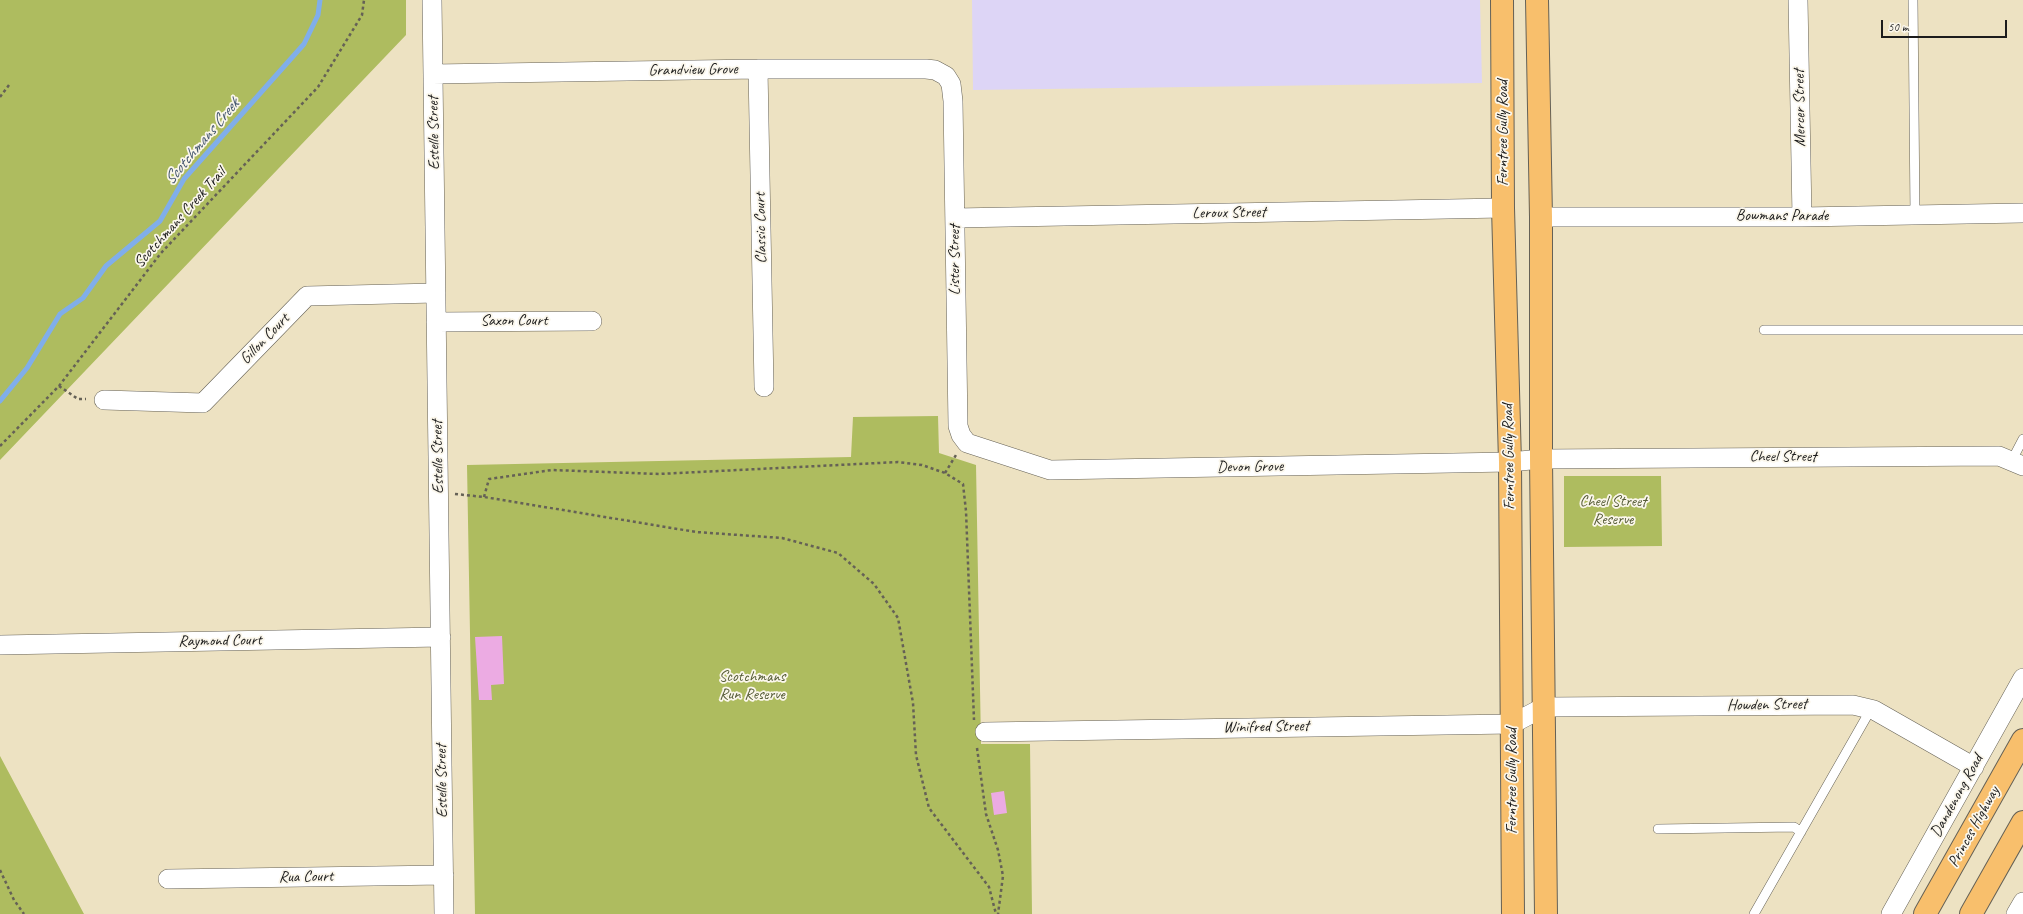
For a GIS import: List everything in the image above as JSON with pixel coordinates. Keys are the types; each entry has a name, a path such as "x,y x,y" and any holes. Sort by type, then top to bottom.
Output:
{"main road":[{"name":"Ferntree Gully Road","path":"1502,0 1503,208 1510,462 1513,914"},
{"name":"Ferntree Gully Road","path":"1537,0 1542,217 1541,459 1546,914"},
{"name":"Princes Highway","path":"1925,914 2023,740"},
{"path":"1971,914 2023,822"}],"street":[{"name":"Estelle Street","path":"432,0 444,914"},
{"name":"Mercer Street","path":"1798,0 1802,217"},
{"name":"Grandview Grove","path":"433,74 758,69 926,69 940,73 949,79"},
{"name":"Classic Court","path":"758,69 764,387"},
{"name":"Lister Street","path":"949,79 953,89 956,413 958,426 964,440"},
{"name":"Leroux Street","path":"955,218 1503,208"},
{"name":"Bowmans Parade","path":"1542,217 1802,217 2023,213"},
{"name":"Gillon Court","path":"104,400 203,403 307,296 436,293"},
{"name":"Saxon Court","path":"436,322 592,321"},
{"name":"Devon Grove","path":"964,440 972,446 1050,470 1063,471 1510,462 1541,459"},
{"name":"Cheel Street","path":"1541,459 1999,456 2017,463"},
{"name":"Raymond Court","path":"0,645 441,637"},
{"name":"Dandenong Road","path":"1891,914 2023,678"},
{"name":"Howden Street","path":"1544,707 1853,705 1870,709 1974,767"},
{"name":"Winifred Street","path":"978,732 1512,724 1544,707"},
{"name":"Rua Court","path":"168,879 444,876"},
{"path":"2016,914 2023,902"}],"lane":[{"path":"1913,0 1915,215"},
{"path":"1764,330 2023,330"},
{"path":"2017,463 2023,439"},
{"path":"1754,914 1870,709"},
{"path":"1658,829 1794,827 1801,832"}],"path":[{"name":"Scotchmans Creek Trail","path":"0,446 59,386 161,253 318,87 362,15 364,0"},
{"path":"0,98 9,85"},
{"path":"59,386 78,399 104,400"},
{"path":"484,496 489,479 552,470 660,474 898,462 922,464 945,473 963,484 966,511 978,732 986,814 998,850 1003,876 997,914"},
{"path":"439,494 484,496 696,532 782,538 838,553 874,584 898,618 913,703 916,756 929,808 989,887 997,914"},
{"path":"0,870 14,900 24,914"}],"shaded area":[{"path":"972,0 1480,0 1482,83 973,90"}],"green space":[{"path":"0,0 406,0 406,35 0,460"},
{"name":"Scotchmans Run Reserve","path":"938,416 939,453 976,465 981,744 1030,744 1032,914 475,914 467,465 851,457 853,417"},
{"name":"Cheel Street Reserve","path":"1564,476 1661,476 1662,546 1564,547"},
{"path":"0,756 84,914 0,914"}],"building":[{"path":"502,636 504,684 491,685 492,700 479,700 475,637"},
{"path":"1004,791 1007,813 994,815 991,793"}],"waterway":[{"name":"Scotchmans Creek","path":"0,401 27,368 60,314 83,298 106,266 160,221 184,179 304,44 318,15 320,0"}]}
